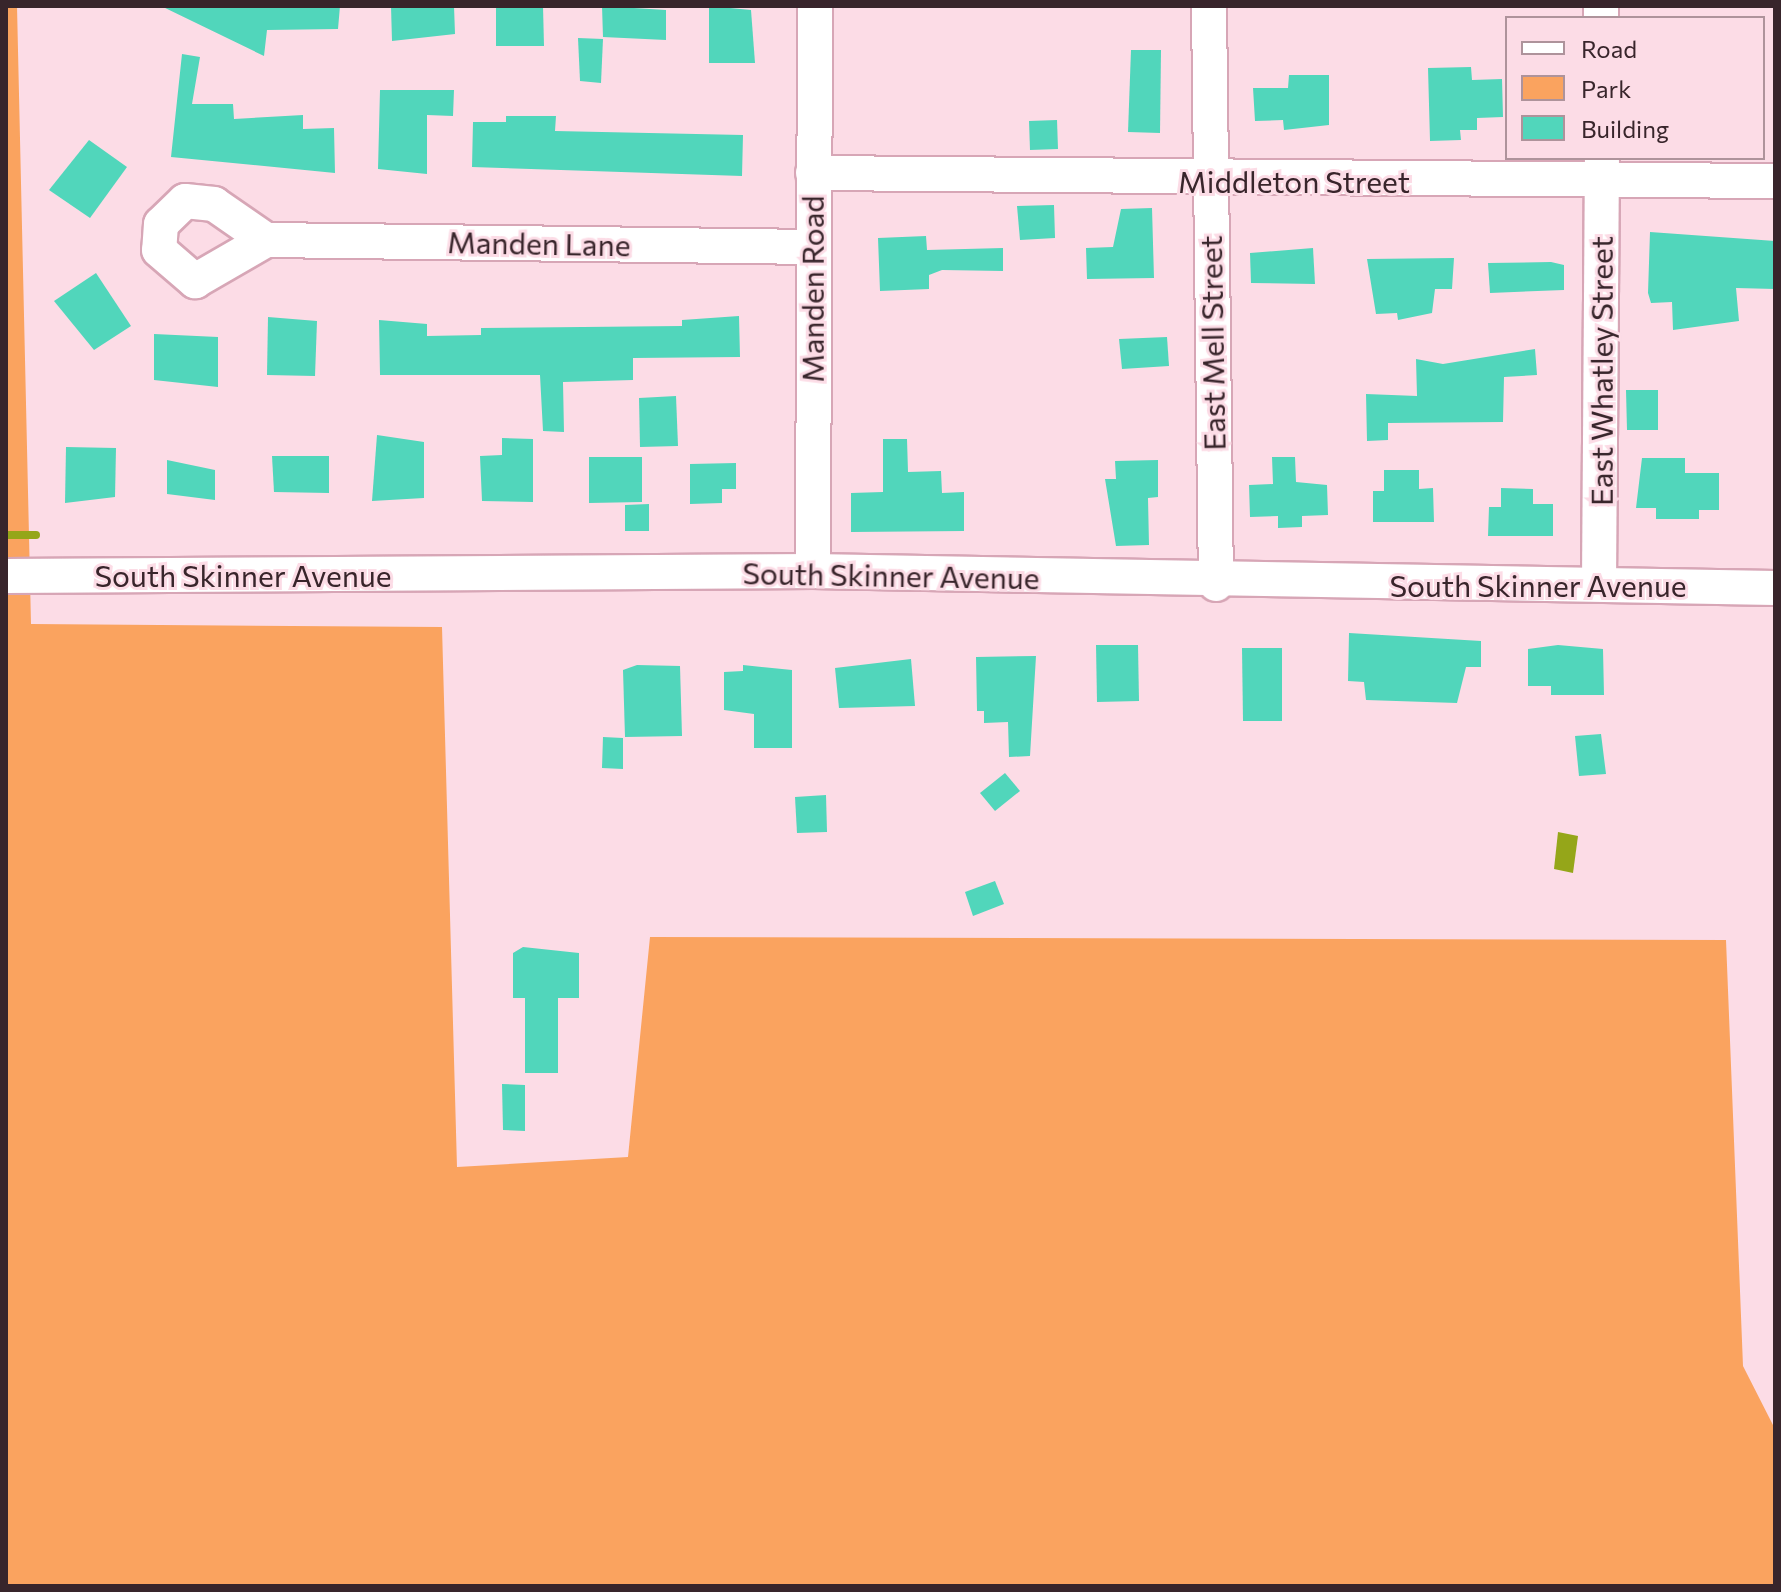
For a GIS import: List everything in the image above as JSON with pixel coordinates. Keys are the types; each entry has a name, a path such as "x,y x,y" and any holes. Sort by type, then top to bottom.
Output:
{"street":[{"name":"Manden Road","path":"813,571 815,6"},
{"name":"East Mell Street","path":"1209,6 1216,584"},
{"name":"Middleton Street","path":"813,173 1209,181 1602,170 1775,181"},
{"name":"East Whatley Street","path":"1599,584 1602,170"},
{"name":"Manden Lane","path":"266,240 812,247"},
{"name":"South Skinner Avenue","path":"6,576 813,571 1216,584 1599,584 1775,588"}],"green space":[{"path":"6,6 17,6 31,624 442,627 457,1167 628,1157 650,937 1726,940 1743,1366 1775,1429 1775,1586 6,1586"}],"shaded area":[{"path":"1558,832 1578,836 1573,873 1554,869"}],"building":[{"path":"161,6 340,6 338,29 267,30 264,56"},
{"path":"391,6 454,6 455,34 392,41"},
{"path":"496,6 543,6 544,46 496,46"},
{"path":"602,6 666,10 666,40 603,37"},
{"path":"709,6 751,10 755,63 709,63"},
{"path":"578,38 603,39 601,83 580,81"},
{"path":"1131,50 1161,50 1160,133 1128,132"},
{"path":"182,54 200,57 192,104 233,104 234,119 303,115 303,129 334,128 335,173 171,157"},
{"path":"1471,67 1472,80 1502,79 1503,117 1477,118 1477,130 1460,130 1461,140 1430,141 1428,68"},
{"path":"1289,75 1329,75 1329,125 1284,130 1283,120 1255,121 1253,88 1288,88"},
{"path":"380,90 454,90 453,116 427,115 427,174 378,169"},
{"path":"506,116 556,116 555,131 743,135 742,176 472,167 473,122 506,122"},
{"path":"1057,120 1058,149 1030,150 1029,121"},
{"path":"89,140 127,167 90,218 49,190"},
{"path":"1054,205 1055,238 1020,240 1017,206"},
{"path":"1152,208 1154,278 1087,279 1086,248 1113,247 1121,209"},
{"path":"1650,232 1775,241 1775,289 1736,288 1739,321 1673,330 1672,302 1651,303 1648,293"},
{"path":"926,236 927,250 1003,248 1003,271 942,270 929,275 929,289 880,291 878,238"},
{"path":"1313,248 1315,284 1251,283 1250,253"},
{"path":"1454,258 1452,289 1435,289 1432,313 1398,320 1397,313 1376,314 1367,259"},
{"path":"1551,262 1564,265 1564,290 1490,293 1488,263"},
{"path":"96,273 131,326 94,350 54,301"},
{"path":"739,316 740,357 633,358 633,380 563,382 564,432 543,431 540,375 380,375 379,320 427,324 427,336 481,335 481,328 682,326 682,320"},
{"path":"268,317 317,321 315,376 267,375"},
{"path":"154,334 218,337 218,387 154,380"},
{"path":"1167,337 1169,366 1122,369 1119,339"},
{"path":"1535,349 1537,375 1504,377 1503,422 1388,423 1388,440 1367,441 1366,394 1417,396 1416,359 1443,364"},
{"path":"1626,390 1658,390 1658,430 1627,430"},
{"path":"676,396 678,446 640,447 639,398"},
{"path":"377,435 424,442 424,498 372,501"},
{"path":"502,438 533,439 533,502 482,501 480,456 502,455"},
{"path":"883,439 907,439 908,472 941,471 942,493 964,492 964,531 851,532 851,493 883,492"},
{"path":"66,447 116,448 115,497 65,503"},
{"path":"272,456 329,456 329,493 274,492"},
{"path":"589,457 642,457 642,502 589,503"},
{"path":"1272,457 1295,457 1296,482 1327,485 1328,515 1302,516 1302,527 1278,528 1278,516 1250,517 1249,485 1273,484"},
{"path":"1642,458 1685,458 1685,473 1719,473 1719,510 1699,510 1699,519 1656,519 1656,508 1636,508"},
{"path":"167,460 215,470 215,500 167,494"},
{"path":"1158,460 1158,497 1148,498 1149,545 1116,546 1105,479 1116,479 1115,461"},
{"path":"736,463 736,489 722,489 722,503 690,504 690,464"},
{"path":"1384,470 1419,470 1419,489 1433,488 1434,522 1373,522 1373,491 1384,491"},
{"path":"1501,488 1533,489 1533,504 1553,504 1553,536 1488,536 1489,507 1501,507"},
{"path":"649,504 649,531 625,531 625,505"},
{"path":"1349,633 1481,641 1481,667 1466,667 1457,703 1366,700 1364,682 1348,681"},
{"path":"1096,645 1138,645 1139,701 1097,702"},
{"path":"1558,645 1603,649 1604,695 1551,695 1551,686 1528,686 1528,649"},
{"path":"1242,648 1282,648 1282,721 1243,721"},
{"path":"1036,656 1030,756 1009,757 1008,722 984,723 984,711 977,711 976,657"},
{"path":"911,659 915,706 839,708 835,668"},
{"path":"637,665 680,666 682,736 625,737 623,670"},
{"path":"743,665 792,670 792,748 754,748 754,714 724,710 724,672 743,671"},
{"path":"1601,734 1606,774 1579,776 1575,736"},
{"path":"603,737 623,738 623,769 602,768"},
{"path":"1005,773 1020,791 995,811 980,793"},
{"path":"826,795 827,832 797,833 795,797"},
{"path":"995,881 1004,904 973,916 965,892"},
{"path":"523,947 579,953 579,998 558,998 558,1073 525,1073 525,998 513,998 513,953"},
{"path":"502,1084 525,1085 525,1131 503,1130"}],"waterway":[{"path":"6,535 36,535"}]}
